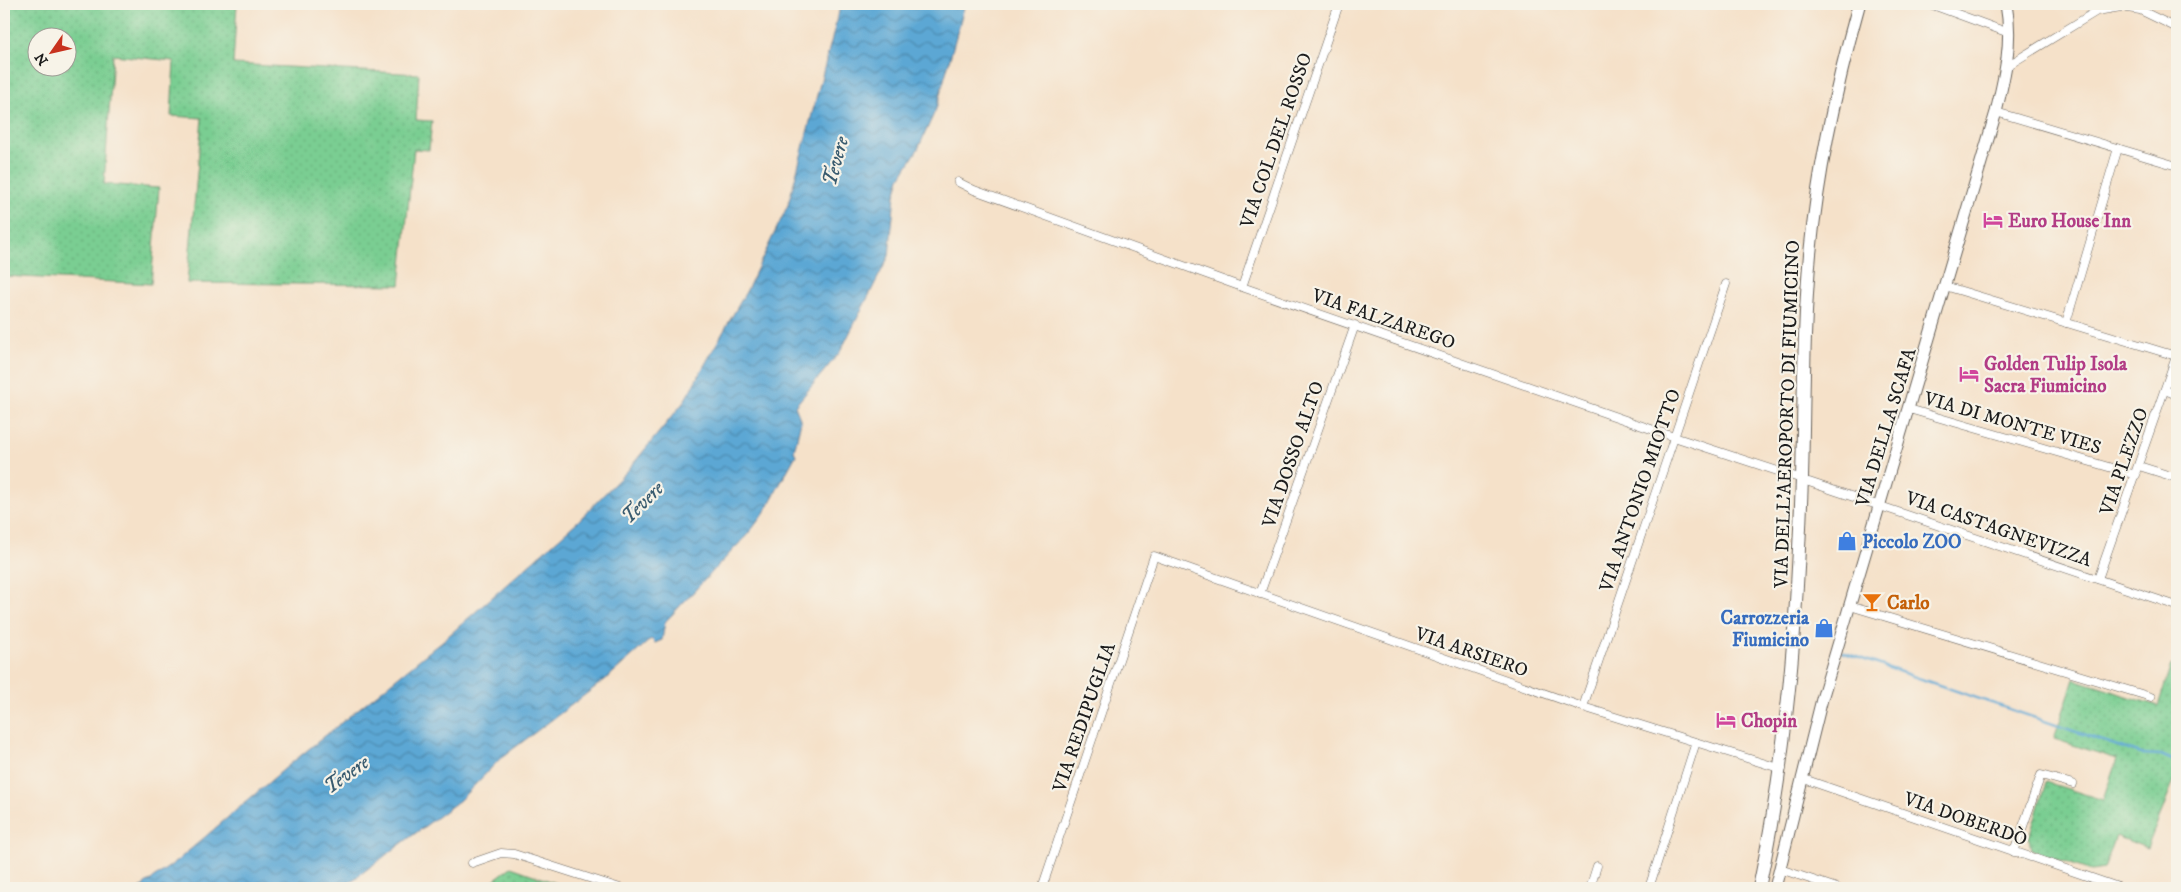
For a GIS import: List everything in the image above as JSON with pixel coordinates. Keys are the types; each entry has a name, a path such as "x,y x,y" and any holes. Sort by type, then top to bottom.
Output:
{"main road":[{"name":"VIA DELL'AEROPORTO DI FIUMICINO","path":"1759,888 1782,769 1796,615 1805,481 1810,255 1820,176 1829,126 1847,44 1859,4"}],"street":[{"name":"VIA COL DEL ROSSO","path":"1242,287 1339,4"},
{"path":"1930,4 2009,33"},
{"name":"VIA DELLA SCAFA","path":"1775,888 1801,778 1879,504 1909,409 1996,112 2007,66 2009,33 2006,4"},
{"path":"2007,66 2097,12 2121,7 2140,10 2177,28"},
{"path":"1996,112 2177,166"},
{"path":"2066,323 2118,148"},
{"name":"VIA FALZAREGO","path":"958,182 974,190 1242,287 1805,481"},
{"name":"VIA ANTONIO MIOTTO","path":"1583,706 1726,284"},
{"path":"1945,286 2177,355"},
{"name":"VIA DOSSO ALTO","path":"1260,594 1355,325"},
{"name":"VIA PLEZZO","path":"2098,579 2177,355"},
{"path":"2165,390 2177,395"},
{"name":"VIA DI MONTE VIES","path":"1909,409 2136,475"},
{"path":"2139,466 2177,478"},
{"name":"VIA CASTAGNEVIZZA","path":"1805,481 1879,504 2177,606"},
{"name":"VIA ARSIERO","path":"1154,556 1583,706 1782,769"},
{"name":"VIA REDIPUGLIA","path":"1042,888 1154,556"},
{"path":"1850,606 2151,698"},
{"path":"1649,888 1696,742"},
{"path":"2014,852 2041,775 2073,784"},
{"name":"VIA DOBERDÒ","path":"1801,778 2121,888"},
{"path":"472,863 501,853 514,854 620,888"},
{"path":"1591,888 1597,866"},
{"path":"1780,869 1837,888"}],"green space":[{"path":"4,4 237,4 233,64 419,74 416,120 432,121 429,150 414,149 400,285 187,283 202,118 171,116 174,61 113,55 104,184 159,188 151,284 4,276"},
{"path":"2171,665 2177,667 2177,774 2147,848 2116,836 2104,869 2091,871 2031,850 2029,838 2046,782 2103,800 2117,759 2054,739 2074,679 2158,706"},
{"path":"511,867 570,888 483,888"}],"water":[{"name":"Tevere","path":"841,4 965,4 936,109 918,149 900,178 895,196 889,256 840,352 795,406 801,421 794,451 796,455 764,513 749,533 665,622 662,640 655,643 651,639 606,679 501,758 460,800 342,888 140,888 178,860 289,765 446,638 577,522 628,470 683,403 747,290 788,205"}],"waterway":[{"path":"1842,652 2141,754 2161,755 2177,762"}],"place":[{"name":"Euro House Inn","path":"1993,220"},
{"name":"Golden Tulip Isola Sacra Fiumicino","path":"1969,374"},
{"name":"Piccolo ZOO","path":"1847,541"},
{"name":"Carlo","path":"1872,602"},
{"name":"Carrozzeria Fiumicino","path":"1824,628"},
{"name":"Chopin","path":"1726,720"}]}
